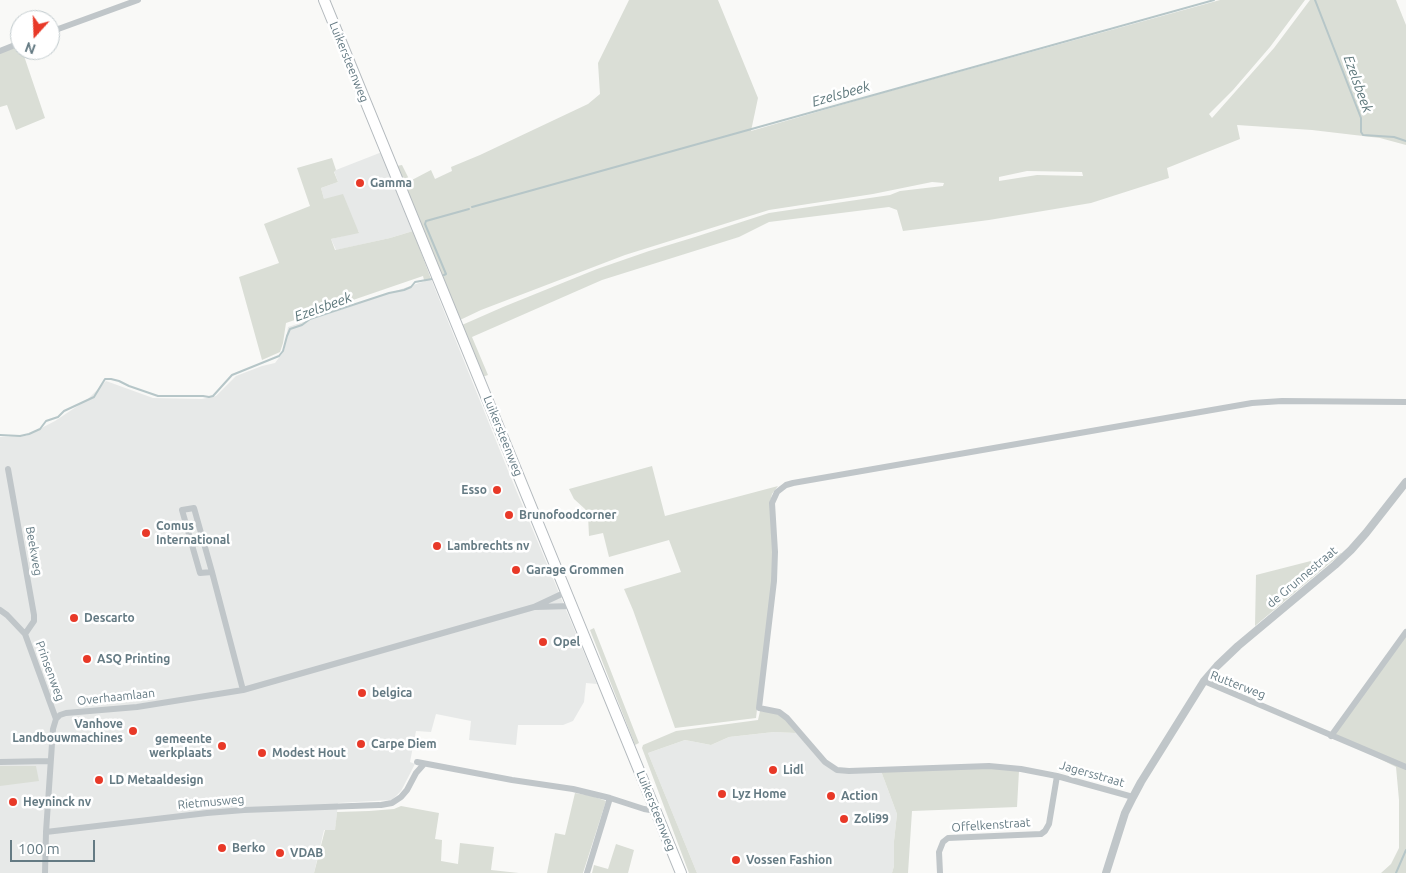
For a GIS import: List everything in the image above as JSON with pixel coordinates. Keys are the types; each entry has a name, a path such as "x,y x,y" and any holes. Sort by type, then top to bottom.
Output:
{"main road":[{"name":"Luikersteenweg","path":"324,0 681,873"}],"street":[{"path":"60,28 138,0"},
{"name":"Jagersstraat","path":"1133,797 1046,773 989,766 837,770 825,762 787,718 779,712 759,708 774,581 776,552 772,503 777,492 786,485 793,483 1252,403 1282,401 1406,402"},
{"name":"Beekweg","path":"8,470 34,615 34,621 25,634"},
{"name":"de Grunnestraat","path":"1204,681 1238,646 1335,566 1366,533 1406,482"},
{"path":"212,572 200,574 182,510 194,508 212,572 243,690"},
{"name":"Overhaamlaan","path":"56,719 66,713 137,707 243,690 534,608 566,592"},
{"name":"Overhaamlaan","path":"534,608 572,606"},
{"name":"Prinsenweg","path":"0,610 25,634 56,719"},
{"path":"1331,736 1406,632"},
{"name":"Rutterweg","path":"1107,872 1125,813 1133,797 1204,681 1406,767"},
{"path":"45,873 50,761 53,729 56,719"},
{"path":"0,762 50,761"},
{"name":"Rietmusweg","path":"46,832 207,813 392,803 407,790 420,763 573,789 656,811"},
{"name":"Offelkenstraat","path":"940,873 939,852 943,842 948,838 1041,834 1045,831 1049,824 1057,776"},
{"path":"587,873 610,798"}],"shaded area":[{"path":"629,0 718,0 758,98 751,131 1220,0 1305,0 1270,47 1233,90 1209,114 1212,118 1274,48 1310,0 1396,0 1406,25 1406,145 1380,138 1312,130 1237,125 1240,139 1167,168 1169,178 1091,203 989,220 903,231 897,210 889,207 769,222 739,237 602,280 472,337 488,375 482,377 462,325 503,307 597,269 769,213 890,195 900,191 943,186 944,183 932,182 873,194 769,210 625,255 481,310 460,320 396,166 402,165 410,181 431,170 435,179 452,171 451,167 588,104 600,94 598,63","holes":["1027,171 1082,172 1083,176 1037,175 999,181 999,177"]},
{"path":"10,50 10,60 25,60 45,118 16,130 7,105 0,107 0,53"},
{"path":"382,152 413,231 336,250 331,239 359,232 324,199 321,188 338,182 334,171"},
{"path":"332,158 338,182 321,188 324,199 343,194 359,233 331,239 335,250 413,231 431,279 424,280 423,276 286,323 280,352 262,360 239,277 279,263 264,224 310,206 297,168"},
{"path":"431,279 597,684 586,683 584,702 573,721 563,725 518,725 516,745 469,740 471,721 436,714 431,732 416,731 410,762 415,764 401,791 392,800 338,803 335,831 324,830 314,873 0,873 0,437 26,436 55,421 88,399 106,381 153,398 202,399 216,396 236,376 275,363 284,351 288,327"},
{"path":"652,466 665,516 778,486 772,494 770,503 774,567 756,718 675,728 624,589 681,572 669,540 609,557 603,533 589,536 588,515 585,509 574,499 569,489"},
{"path":"1342,553 1255,626 1256,575"},
{"path":"594,628 639,743 635,745 590,630"},
{"path":"1406,635 1406,873 1381,873 1391,864 1399,848 1399,800 1396,767 1336,735 1336,733"},
{"path":"760,711 778,713 796,733 774,732 729,737 711,745 685,740 648,753 697,873 689,873 642,748 643,745 676,731 758,720"},
{"path":"774,732 796,733 830,768 881,771 897,814 892,873 697,873 648,753 685,740 711,745 729,737"},
{"path":"0,766 36,766 39,781 0,786"},
{"path":"991,767 1019,771 1017,807 912,811 908,873 892,873 897,814 881,771"},
{"path":"575,793 606,801 583,873 547,873 555,833 565,835"},
{"path":"401,806 439,813 435,839 442,840 441,861 458,864 460,843 494,847 491,870 519,873 314,873 325,830 335,830 337,812 394,809"},
{"path":"616,844 634,850 628,873 592,873 594,865 608,869"}],"waterway":[{"name":"Ezelsbeek","path":"472,207 1214,0"},
{"name":"Ezelsbeek","path":"1315,0 1361,118 1361,132 1363,135 1394,137 1406,141"},
{"name":"Ezelsbeek","path":"444,275 446,274 425,224 426,221 469,209"},
{"name":"Ezelsbeek","path":"0,435 20,436 40,429 46,421 58,417 64,411 94,397 105,379 119,381 158,396 213,396 232,375 279,356 283,351 290,329 302,325 310,319 389,293 404,290 411,287 415,282 432,279"},
{"path":"1396,873 1406,850"}],"place":[{"name":"Gamma","path":"360,183"},
{"name":"Esso","path":"497,490"},
{"name":"Brunofoodcorner","path":"509,515"},
{"name":"Comus International","path":"146,533"},
{"name":"Lambrechts nv","path":"437,546"},
{"name":"Garage Grommen","path":"516,570"},
{"name":"Descarto","path":"74,618"},
{"name":"Opel","path":"543,642"},
{"name":"ASQ Printing","path":"87,659"},
{"name":"belgica","path":"362,693"},
{"name":"Vanhove Landbouwmachines","path":"133,731"},
{"name":"Carpe Diem","path":"361,744"},
{"name":"gemeente werkplaats","path":"222,746"},
{"name":"Modest Hout","path":"262,753"},
{"name":"Lidl","path":"773,770"},
{"name":"LD Metaaldesign","path":"99,780"},
{"name":"Lyz Home","path":"722,794"},
{"name":"Action","path":"831,796"},
{"name":"Heyninck nv","path":"13,802"},
{"name":"Zoli99","path":"844,819"},
{"name":"Berko","path":"222,848"},
{"name":"VDAB","path":"280,853"},
{"name":"Vossen Fashion","path":"736,860"}]}
